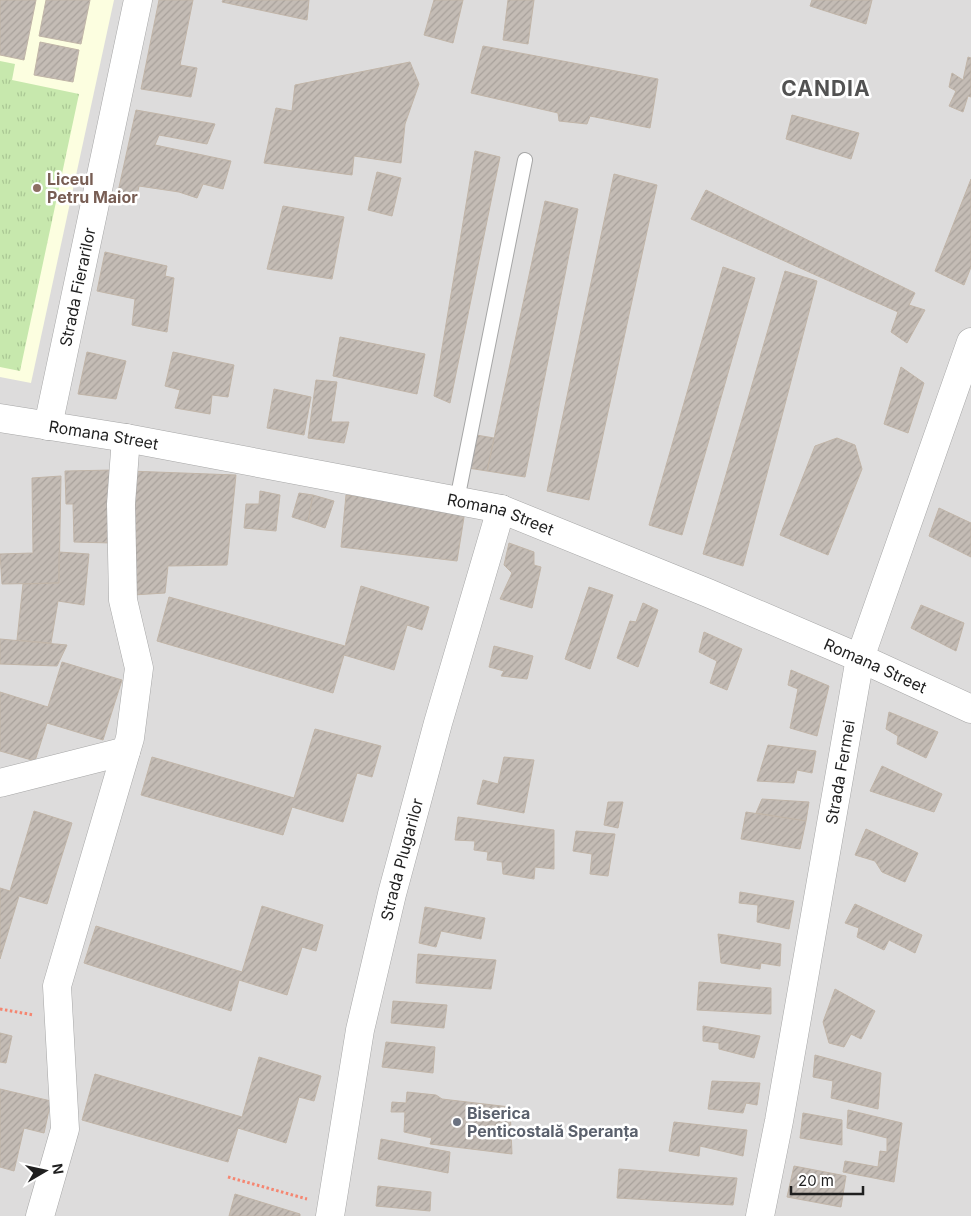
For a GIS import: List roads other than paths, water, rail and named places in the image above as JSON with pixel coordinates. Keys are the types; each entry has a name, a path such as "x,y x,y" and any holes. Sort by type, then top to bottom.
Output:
{"street":[{"name":"Strada Fierarilor","path":"48,426 138,0"},
{"name":"Strada Fermei","path":"760,1216 860,658 971,342"},
{"name":"Romana Street","path":"0,418 126,438 501,509 860,658 971,709"},
{"path":"40,1216 65,1129 57,986 130,738 139,668 123,600 121,504 126,438"},
{"name":"Strada Plugarilor","path":"331,1211 360,1030 392,894 438,723 501,509"},
{"path":"0,783 126,751"}],"lane":[{"path":"457,500 526,160"}],"place":[{"name":"Liceul Petru Maior","path":"37,188"},
{"name":"Biserica Penticostală Speranța","path":"457,1122"}],"district":[{"name":"CANDIA","path":"826,88"}]}
